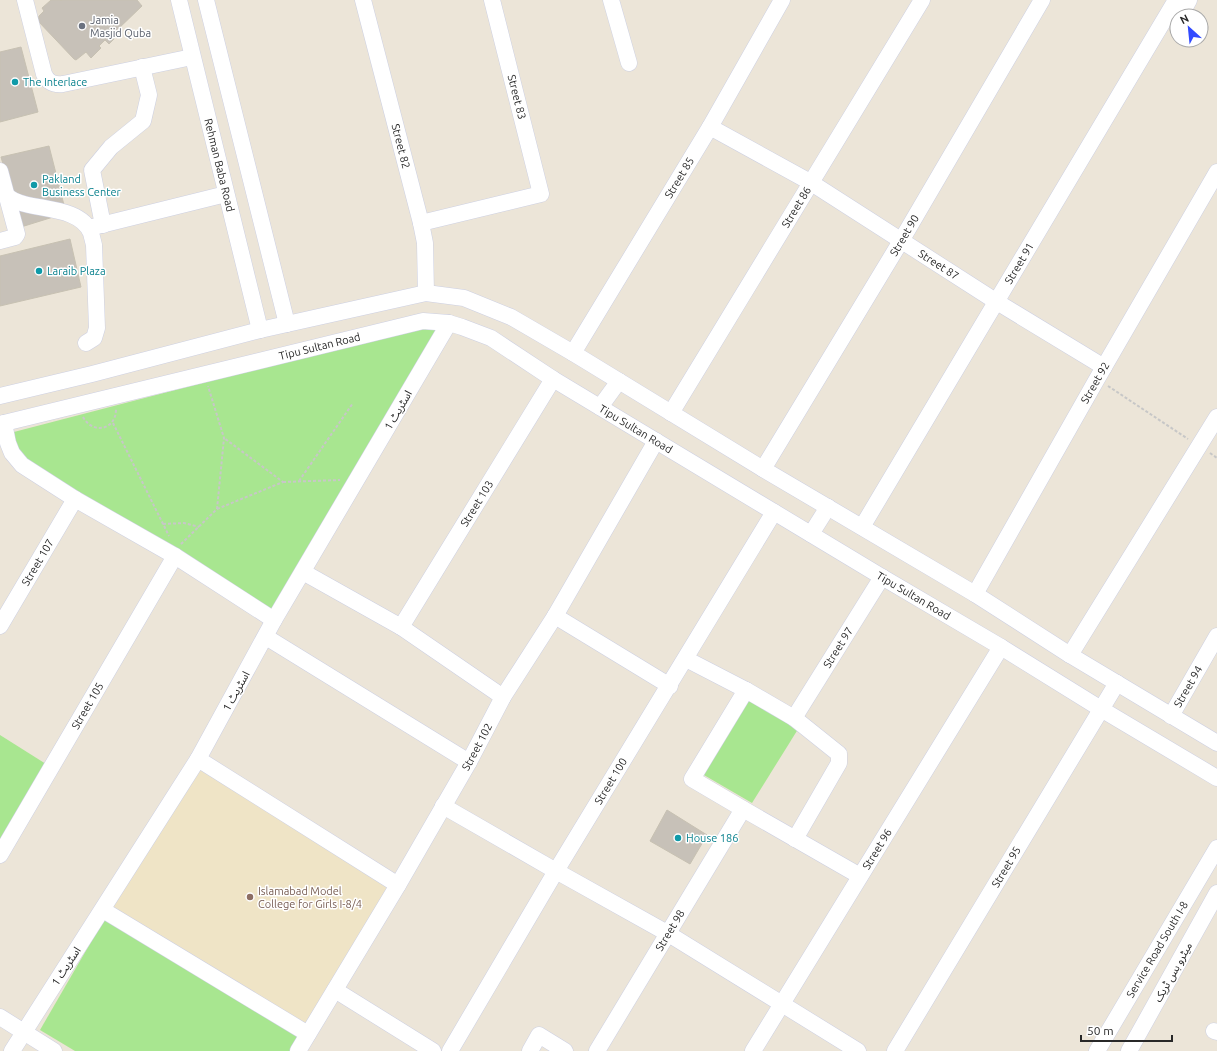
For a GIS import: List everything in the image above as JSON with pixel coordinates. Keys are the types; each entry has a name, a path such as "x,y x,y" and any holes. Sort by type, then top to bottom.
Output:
{"street":[{"path":"25,0 44,74 52,84 63,84 192,57"},
{"name":"Rehman Baba Road","path":"179,0 260,330"},
{"path":"206,0 287,324"},
{"name":"Street 82","path":"364,0 421,223 425,244 426,293"},
{"name":"Street 83","path":"421,223 541,194 492,0"},
{"path":"611,0 629,63"},
{"name":"Street 85","path":"573,353 710,127 782,0"},
{"name":"Street 86","path":"671,413 922,0"},
{"name":"Street 90","path":"763,469 901,241 1042,0"},
{"name":"Street 91","path":"866,530 1001,305 1176,0"},
{"path":"1001,305 1169,33"},
{"path":"95,227 92,170 111,147 143,121 149,95 142,67"},
{"name":"Street 87","path":"710,127 810,182 1001,305 1100,373"},
{"path":"0,171 17,236 0,241"},
{"name":"Street 92","path":"975,594 1100,373 1217,172"},
{"path":"86,343 94,338 97,328 94,245 90,232 95,227 226,194"},
{"path":"7,196 20,203 72,215 83,223 95,227"},
{"path":"0,396 92,374 260,330 426,293 464,298 511,317 573,353 763,469 975,594 1070,655 1217,742"},
{"name":"Tipu Sultan Road","path":"2,424 423,321 449,323 491,338 553,379 1217,778"},
{"name":"اسٹریٹ 1","path":"12,1051 198,759 274,620 449,323"},
{"path":"92,374 99,400"},
{"name":"Street 103","path":"401,627 553,379"},
{"path":"600,407 619,381"},
{"path":"1070,655 1217,417"},
{"path":"2,424 12,454 22,465 75,499 176,553 274,620"},
{"name":"Street 102","path":"298,1051 398,885 469,762 503,697 555,616 656,441"},
{"name":"Street 107","path":"0,626 75,499"},
{"path":"811,534 828,507"},
{"name":"Street 100","path":"450,1051 556,871 670,686 774,512"},
{"name":"Street 105","path":"0,855 176,553"},
{"path":"303,572 401,627 503,697"},
{"name":"Street 97","path":"794,718 882,578"},
{"path":"555,616 670,686"},
{"name":"Street 94","path":"1171,716 1217,636"},
{"path":"266,637 469,762"},
{"name":"Street 96","path":"753,1051 1001,647"},
{"path":"686,659 746,690 794,718 839,754 839,763 795,839"},
{"name":"Street 95","path":"895,1051 1117,683"},
{"path":"746,690 692,779 860,876"},
{"path":"198,759 398,885"},
{"path":"443,806 667,933 858,1051"},
{"name":"Street 98","path":"597,1051 743,809"},
{"name":"Service Road South I-8","path":"1096,1051 1217,848"},
{"name":"میٹرو بس ٹریک","path":"1129,1051 1217,893"},
{"path":"103,910 308,1034"},
{"path":"335,990 433,1051"},
{"path":"0,1017 54,1051"},
{"path":"530,1051 539,1035 565,1051"}],"path":[{"path":"1100,373 1199,446 1216,455 1217,458"},
{"path":"206,382 224,438 217,509"},
{"path":"299,481 353,403"},
{"path":"82,414 85,420 95,427 108,427 116,416 115,405"},
{"path":"112,423 170,537"},
{"path":"224,438 283,482"},
{"path":"176,553 217,509 283,482 342,480"},
{"path":"163,524 175,522 199,527"}],"shaded area":[{"name":"Islamabad Model College for Girls I-8/4","path":"200,769 389,887 307,1026 111,907"}],"green space":[{"path":"421,326 442,326 274,614 23,459 10,433"},
{"path":"750,686 805,718 752,803 697,771"},
{"path":"0,735 46,764 0,845"},
{"path":"106,916 300,1035 290,1051 75,1051 40,1030"}],"building":[{"name":"Jamia Masjid Quba","path":"51,0 137,0 142,6 116,31 119,34 109,44 105,40 99,46 101,48 91,58 86,52 76,60 38,21 39,16 44,11 42,8"},
{"name":"The Interlace","path":"21,47 38,112 0,122 0,52"},
{"name":"Pakland Business Center","path":"49,146 66,213 21,227 1,157"},
{"name":"Laraib Plaza","path":"70,239 81,287 0,306 0,256"},
{"name":"House 186","path":"667,810 707,835 690,864 650,841"}],"place":[{"name":"Jamia Masjid Quba","path":"82,26"},
{"name":"The Interlace","path":"15,82"},
{"name":"Pakland Business Center","path":"34,185"},
{"name":"Laraib Plaza","path":"39,271"},
{"name":"House 186","path":"678,838"},
{"name":"Islamabad Model College for Girls I-8/4","path":"250,897"}]}
